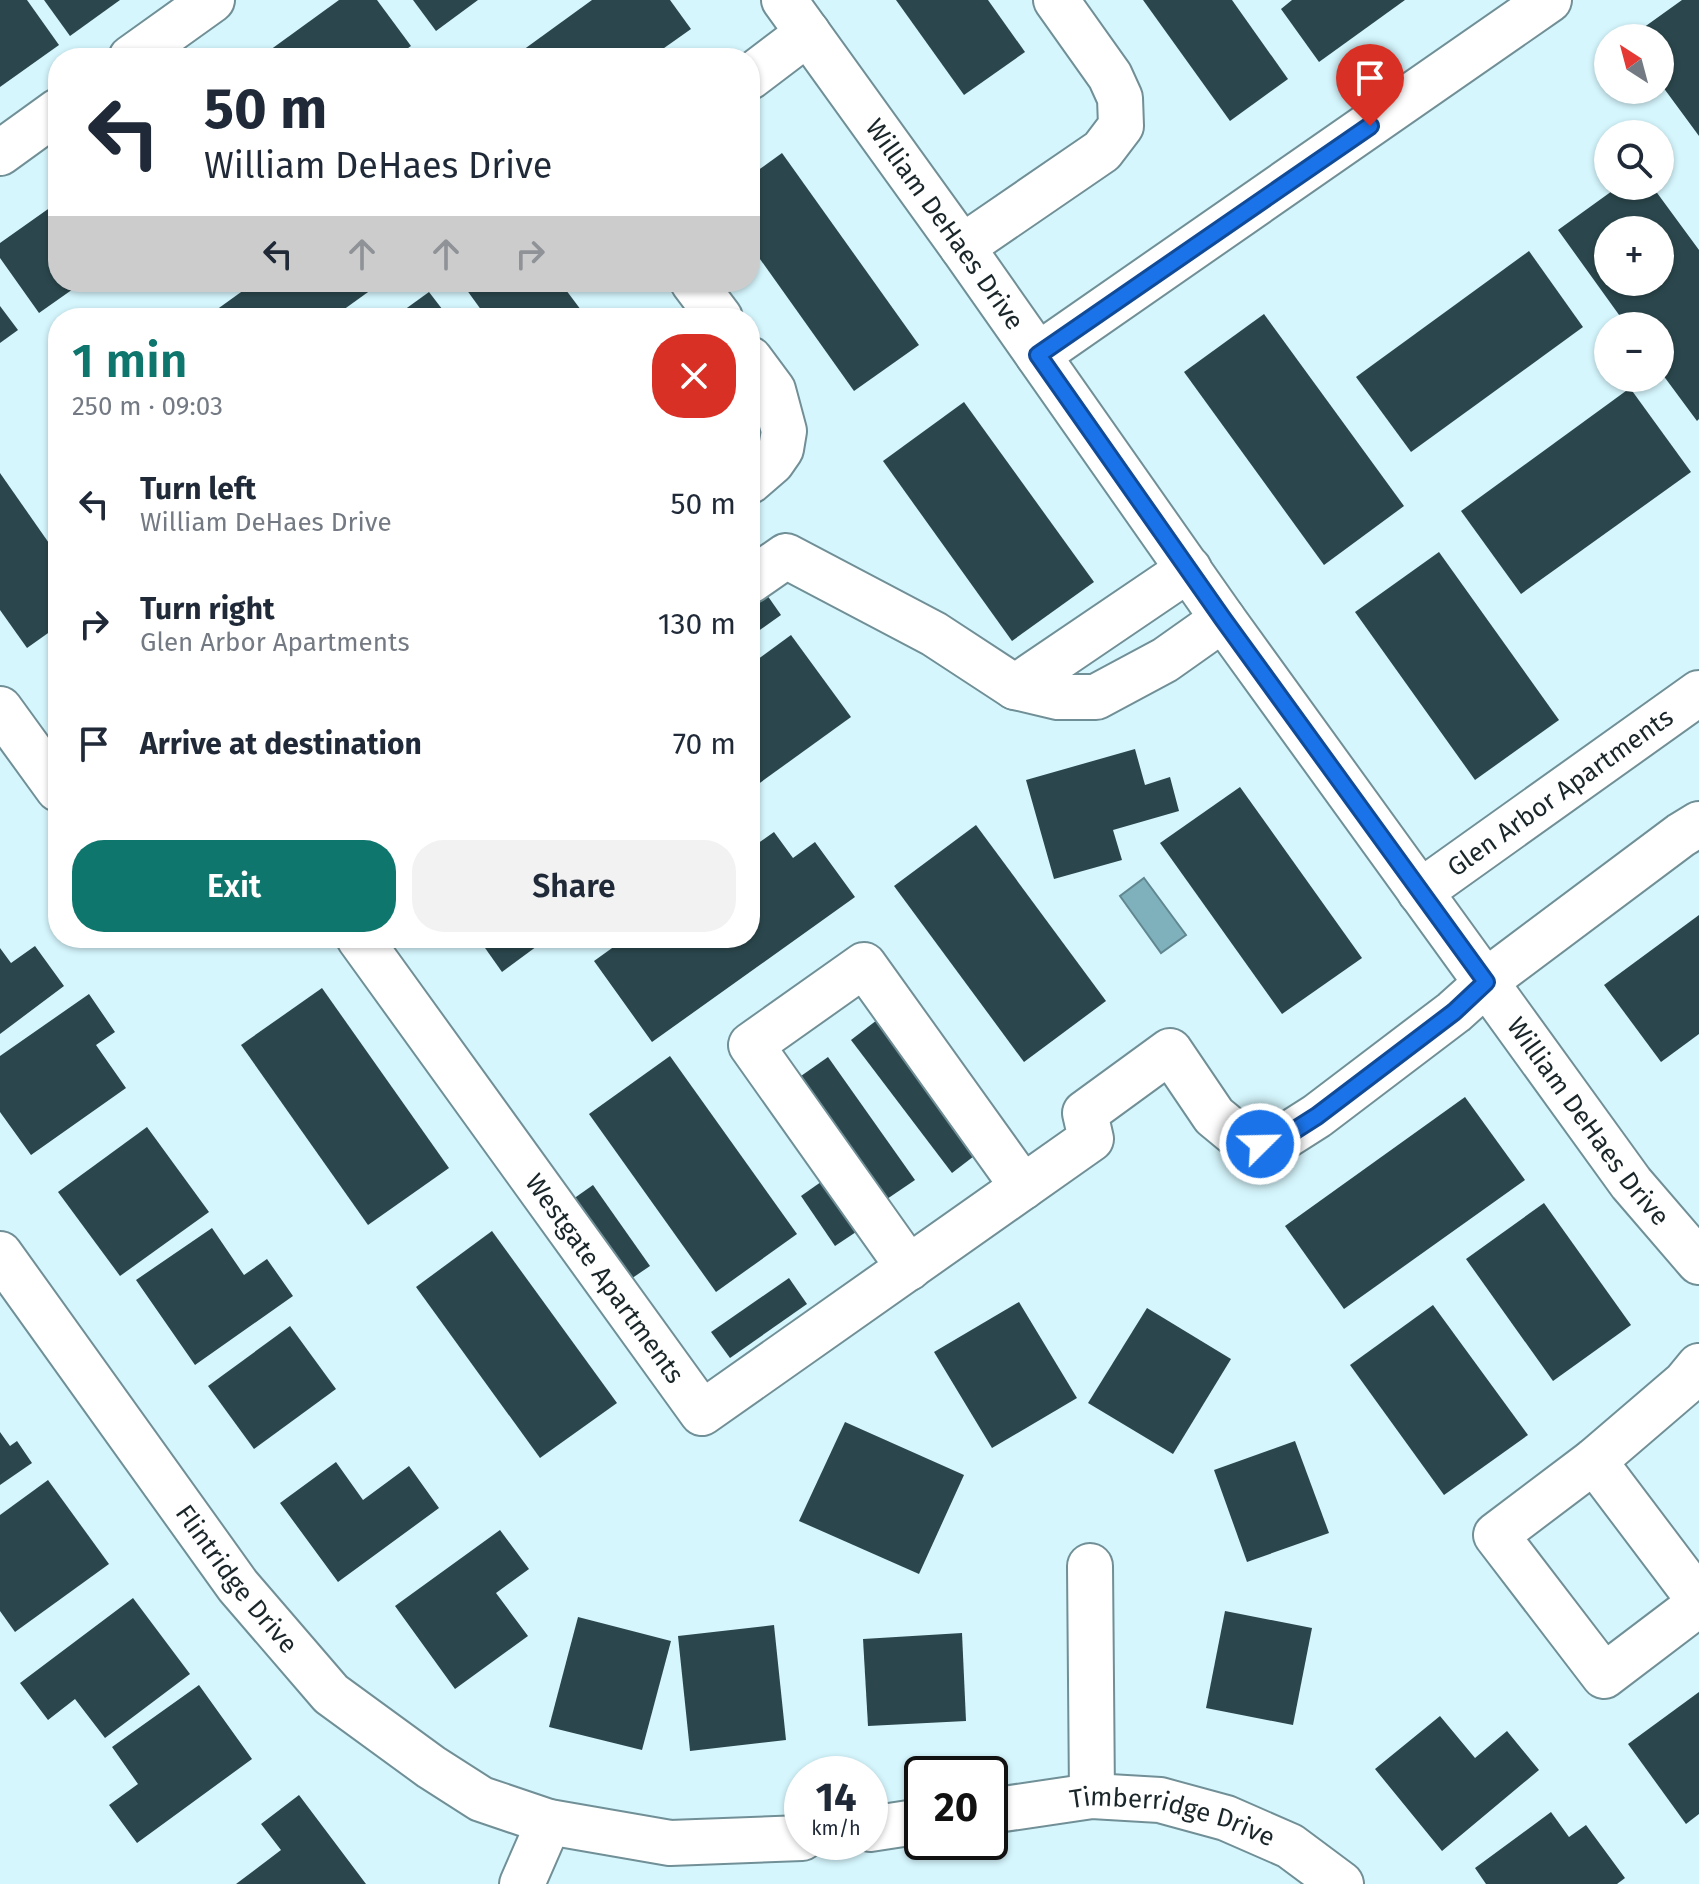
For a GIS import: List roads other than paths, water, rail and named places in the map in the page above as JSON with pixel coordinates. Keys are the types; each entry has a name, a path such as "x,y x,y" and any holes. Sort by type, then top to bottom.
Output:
{"street":[{"path":"145,48 212,0"},
{"path":"962,247 1102,151 1121,126 1120,98 1110,76 1056,0"},
{"path":"1038,355 1549,0"},
{"path":"760,64 796,16"},
{"name":"William DeHaes Drive","path":"796,16 1420,892 1631,1183 1699,1262"},
{"path":"0,153 48,118"},
{"path":"760,372 773,390 784,431 781,449 760,472"},
{"path":"760,574 786,556 934,634 1015,687 1058,697 1096,697 1165,660 1223,619"},
{"path":"1015,687 1189,569"},
{"name":"Glen Arbor Apartments","path":"1420,892 1699,693"},
{"path":"0,709 48,775"},
{"name":"Westgate Apartments","path":"366,948 702,1413 1091,1139 1085,1113 1170,1051 1214,1116 1237,1135 1260,1144 1284,1137 1317,1116 1454,1012 1486,982 1699,824"},
{"path":"909,1268 751,1045 864,965 1023,1187"},
{"name":"Flintridge Drive","path":"0,1254 238,1586 331,1694 431,1767 481,1799 549,1822"},
{"path":"1594,1461 1699,1602 1604,1676 1496,1535 1594,1461 1685,1383 1699,1366"},
{"path":"1090,1566 1092,1796"},
{"name":"Timberridge Drive","path":"1008,1808 1092,1796 1160,1800 1226,1818 1290,1846 1341,1884"},
{"path":"522,1884 549,1822 670,1843 784,1839"}],"water":[{"path":"1144,878 1186,935 1161,953 1120,896"}]}
